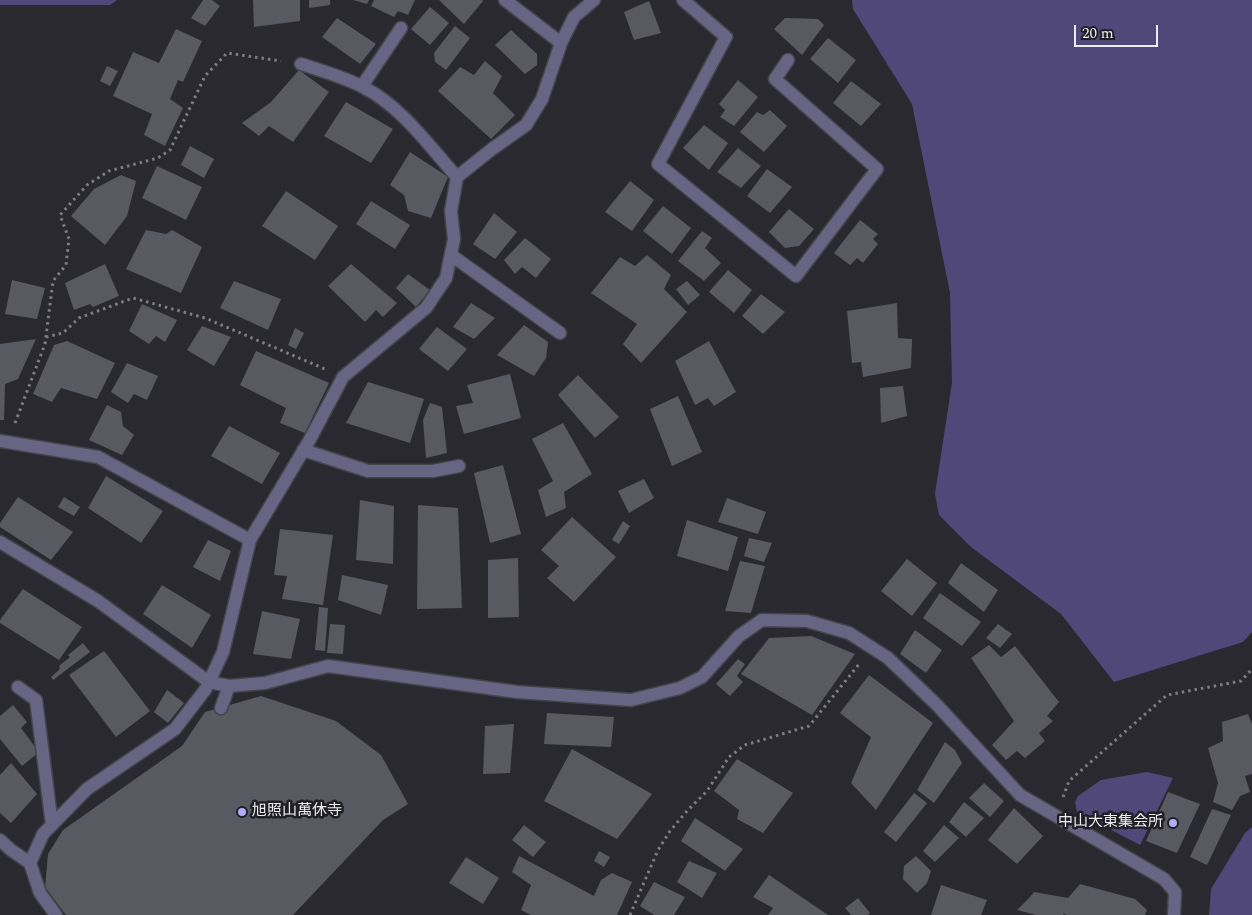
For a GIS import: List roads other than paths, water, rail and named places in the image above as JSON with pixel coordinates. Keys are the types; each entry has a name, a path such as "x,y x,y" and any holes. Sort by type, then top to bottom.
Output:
{"street":[{"path":"505,0 561,43"},
{"path":"30,863 43,834 87,789 175,729 205,690 223,652 250,540 343,377 426,308 446,278 454,239 451,211 457,177 526,125 542,99 561,43 574,17 594,0"},
{"path":"683,0 726,37 658,164 796,276 877,169 775,79 788,60"},
{"path":"362,86 401,28"},
{"path":"302,64 362,86 374,93 400,113 457,177"},
{"path":"451,255 560,333"},
{"path":"4,442 98,457 250,540"},
{"path":"303,450 368,471 432,470 459,466"},
{"path":"0,542 98,601 210,682 229,686 265,683 328,666 517,692 631,700 680,688 702,677 738,636 762,620 807,621 849,632 888,658 937,705 1020,795 1164,879 1175,892 1174,915"},
{"path":"221,708 229,686"},
{"path":"18,687 36,700 52,825"},
{"path":"0,840 30,863 40,893 56,915"}],"place":[{"name":"旭照山萬休寺","path":"242,812"},
{"name":"中山大東集会所","path":"1173,823"}]}
